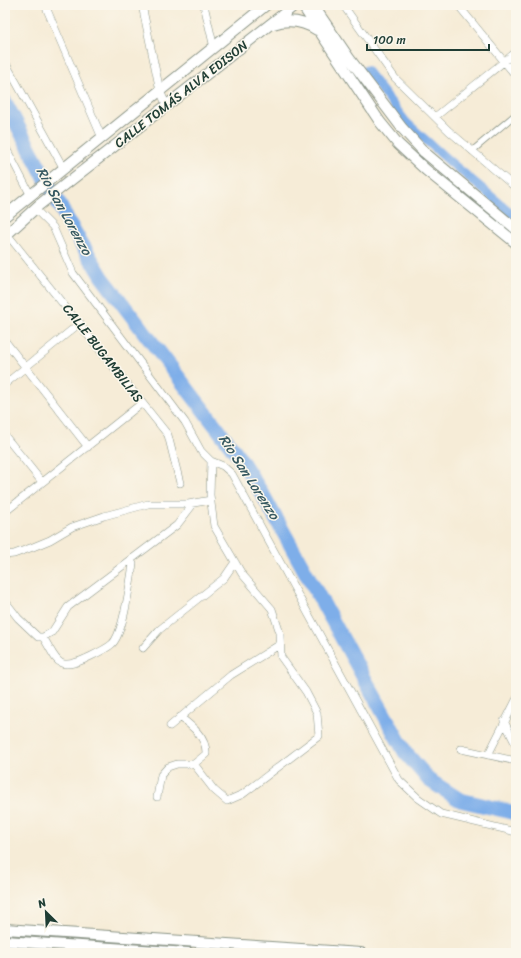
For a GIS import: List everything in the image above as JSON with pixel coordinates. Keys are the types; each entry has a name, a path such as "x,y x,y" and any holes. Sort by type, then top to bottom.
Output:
{"main road":[{"name":"CALLE TOMÁS ALVA EDISON","path":"5,216 266,5"},
{"name":"CALLE TOMÁS ALVA EDISON","path":"6,235 66,183 295,5"},
{"path":"302,5 380,122 398,144 426,170 516,243"},
{"path":"314,5 349,58 402,128 424,152 516,229"},
{"path":"267,26 281,22 295,22 308,26 320,33"},
{"path":"5,929 177,950"},
{"path":"5,941 177,950 361,953"}],"street":[{"path":"45,5 102,138"},
{"path":"142,5 160,91 166,104"},
{"path":"204,5 214,48"},
{"path":"343,5 395,78 472,151 515,186"},
{"path":"462,6 516,76"},
{"path":"435,117 516,52"},
{"path":"5,62 61,172"},
{"path":"472,151 516,114"},
{"path":"5,146 32,194"},
{"path":"37,207 53,227 74,273 134,351 185,422 201,451 211,461 223,466 232,474 399,780 418,798 441,814 516,832"},
{"name":"CALLE BUGAMBILIAS","path":"6,235 80,323 168,435 180,483"},
{"path":"5,384 80,323"},
{"path":"5,341 88,447"},
{"path":"5,512 142,403"},
{"path":"5,436 42,482"},
{"path":"194,764 214,790 227,800 243,794 319,736 317,713 306,692 281,657 279,645 280,633 272,609 242,574 214,526 211,500 211,461"},
{"path":"5,555 14,554 50,540 72,527 104,516 148,504 194,503 211,500"},
{"path":"5,601 18,618 31,631 38,637 43,637 52,632 68,607 177,525 194,503"},
{"path":"43,637 58,662 66,666 74,664 113,643 123,618 133,564 131,561"},
{"path":"143,648 159,630 224,578 235,562"},
{"path":"170,726 231,675 279,645"},
{"path":"488,755 516,700"},
{"path":"157,797 161,775 168,768 177,764 194,764 206,754 207,748 196,732 180,717"},
{"path":"504,721 516,745"},
{"path":"461,749 516,761"}],"waterway":[{"path":"366,70 406,122 449,161 516,217"},
{"name":"Rio San Lorenzo","path":"5,102 69,223 102,277 237,454 263,495 405,752 429,780 460,800 516,813"}]}
